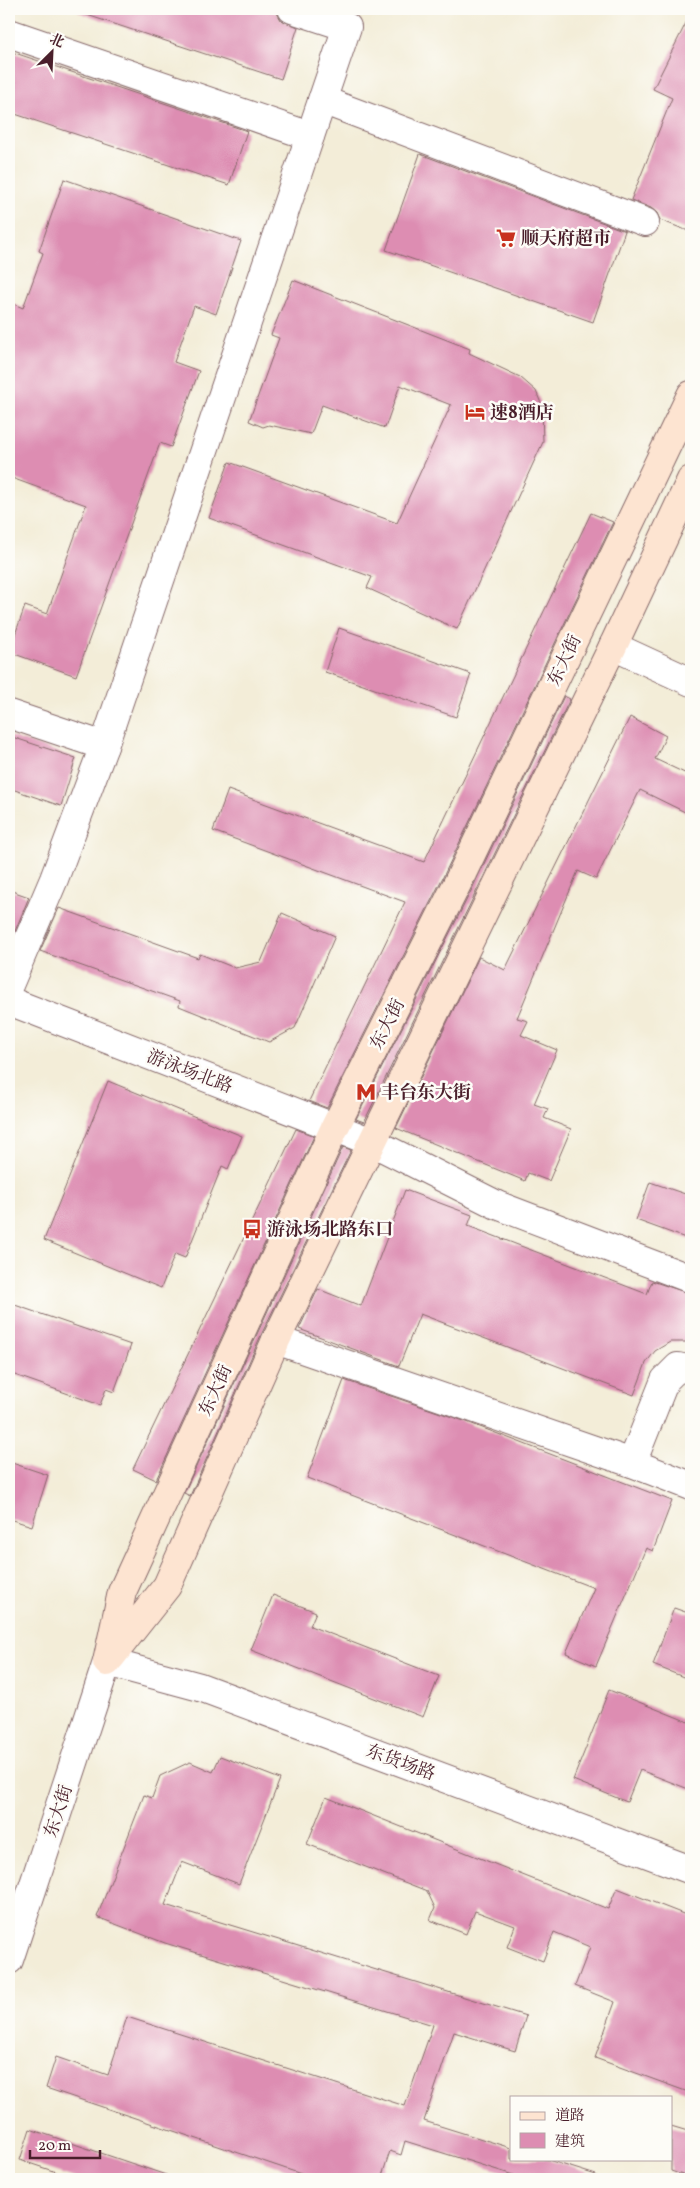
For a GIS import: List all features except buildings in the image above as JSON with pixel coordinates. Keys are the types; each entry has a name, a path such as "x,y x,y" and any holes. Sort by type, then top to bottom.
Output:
{"main road":[{"name":"东大街","path":"107,1662 122,1592 335,1127 458,882 691,395"},
{"name":"东大街","path":"107,1662 168,1586 276,1340 613,646 691,480"}],"street":[{"path":"9,985 54,879 104,746 347,27 292,9"},
{"path":"9,33 310,136"},
{"path":"322,100 645,222"},
{"path":"613,646 691,682"},
{"path":"9,714 104,746"},
{"name":"游泳场北路","path":"9,1001 372,1142 497,1205 691,1279"},
{"path":"276,1340 632,1463 691,1486"},
{"path":"632,1463 665,1380 678,1367 691,1370"},
{"name":"东货场路","path":"107,1662 200,1687 691,1870"},
{"name":"东大街","path":"9,1960 107,1662"}],"place":[{"name":"顺天府超市","path":"506,238"},
{"name":"速8酒店","path":"475,412"},
{"name":"丰台东大街","path":"366,1092"},
{"name":"游泳场北路东口","path":"252,1229"}]}
